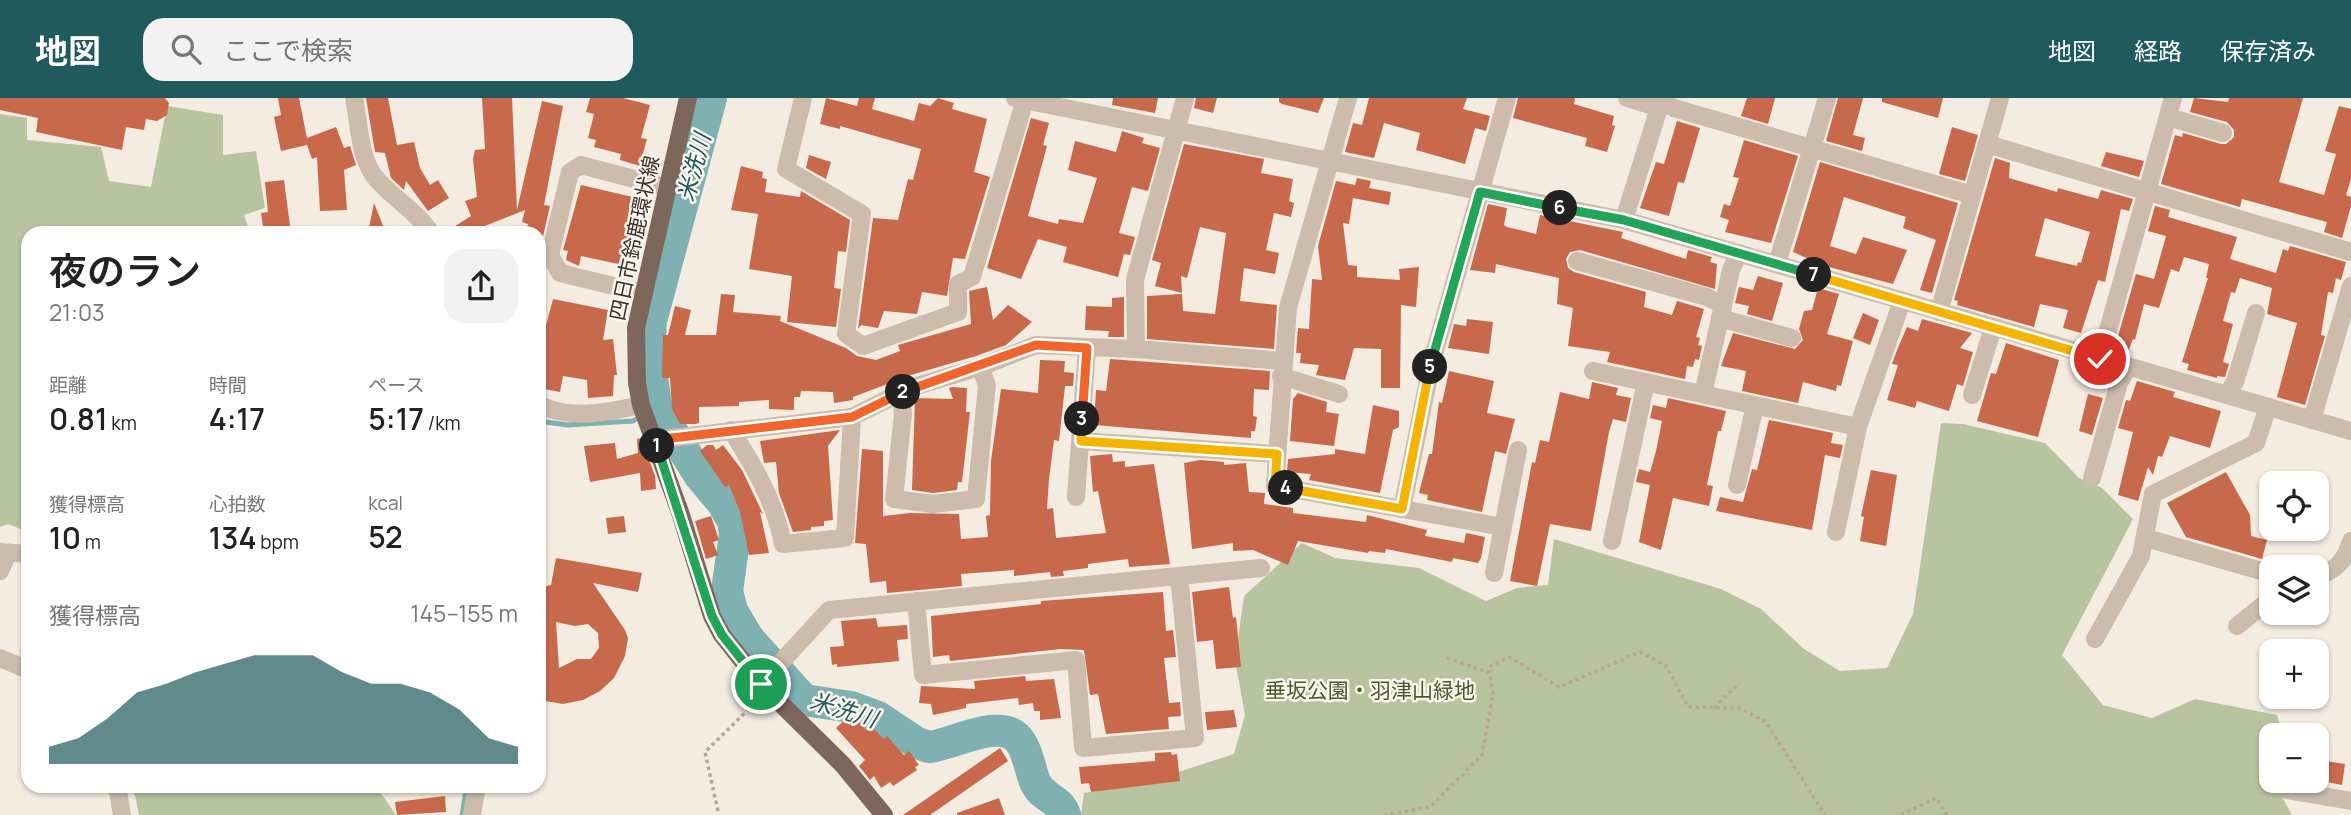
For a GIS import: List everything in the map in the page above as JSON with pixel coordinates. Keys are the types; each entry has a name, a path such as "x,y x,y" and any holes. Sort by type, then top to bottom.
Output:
{"main road":[{"name":"四日市鈴鹿環状線","path":"688,98 642,293 635,352 647,419 712,616 722,635 765,685 843,765 884,815"}],"street":[{"path":"354,98 365,155 372,173 407,205 425,226"},
{"path":"803,98 786,169 862,214 846,334 863,346 958,312 958,284 972,277 1022,99 1624,220 2351,431"},
{"path":"1136,349 1135,280 1185,98"},
{"path":"1348,98 1288,307 1275,486 1503,527"},
{"path":"1402,509 1432,361 1507,98"},
{"path":"1626,98 1661,102 1972,195"},
{"path":"1777,264 1827,98"},
{"path":"1938,312 2000,98"},
{"path":"2100,359 2173,98"},
{"path":"1624,220 1661,102"},
{"path":"2168,117 2223,133"},
{"path":"1987,144 2351,253"},
{"path":"642,293 560,273 550,255 570,172 581,165 668,188"},
{"path":"1703,394 1731,270 1739,253"},
{"path":"1577,261 1706,297 1721,312 1791,338"},
{"path":"2312,420 2351,286"},
{"path":"1836,532 1858,427 1902,301"},
{"path":"2227,396 2235,382 2256,313"},
{"path":"1972,395 1993,328"},
{"path":"546,409 647,419 691,434 852,417 901,393 1036,345 1136,349 1282,369 1339,394"},
{"path":"1076,497 1087,348"},
{"path":"901,393 903,414 894,499 933,504 976,499 987,385 980,367"},
{"path":"2092,478 2119,383 2128,367"},
{"path":"1593,371 1858,427"},
{"path":"1612,541 1646,382"},
{"path":"1737,485 1755,405"},
{"path":"2095,639 2141,556 2153,494 2256,443 2268,407"},
{"path":"731,430 751,462 778,517 783,544 845,538 852,417"},
{"path":"1081,441 1277,454"},
{"path":"1494,573 1518,450"},
{"path":"2146,538 2259,570"},
{"path":"2329,573 2344,560 2351,541"},
{"path":"0,571 4,552"},
{"path":"765,685 829,610 1261,568"},
{"path":"916,601 923,675 1076,660 1083,748 1183,740 1195,738 1179,576"},
{"path":"2236,626 2259,608"},
{"path":"0,658 21,667"},
{"path":"118,793 121,815"},
{"path":"472,815 476,793"},
{"path":"2304,793 2351,801"}],"path":[{"path":"1384,815 1430,807 1482,755 1493,694 1489,667 1509,657 1559,687 1640,652 1667,666 1688,707 1740,708 1766,722 1805,788 1825,815"},
{"path":"1447,658 1490,673"},
{"path":"1714,708 1739,683"},
{"path":"718,811 705,752 765,685"},
{"path":"1901,815 1936,798 1947,815"}],"green space":[{"path":"167,106 223,115 223,155 256,151 265,208 244,215 248,226 21,226 21,529 8,524 0,527 0,114 27,118 27,140 101,147 109,181 151,187"},
{"name":"垂坂公園・羽津山緑地","path":"1941,423 1963,424 2045,443 2079,478 2102,488 2133,519 2062,655 2103,705 2152,718 2195,699 2277,715 2279,723 2259,723 2259,793 2282,793 2292,815 1081,815 1084,793 1141,784 1234,754 1245,715 1235,660 1244,596 1302,543 1335,558 1419,568 1486,601 1517,588 1548,585 1554,539 1721,589 1761,609 1804,649 1840,671 1887,668 1913,614"},
{"path":"134,793 381,793 396,815 139,815"}],"building":[{"path":"0,98 165,98 169,103 167,115 157,121 146,119 144,130 126,127 122,150 36,132 38,118 0,110"},
{"path":"278,98 299,98 307,138 336,127 344,148 350,146 356,165 344,170 347,210 320,211 317,157 312,159 307,145 281,151 274,117 281,115"},
{"path":"366,98 388,98 397,145 414,142 420,168 430,185 438,180 449,198 428,211 406,181 404,190 391,178 385,153 375,152"},
{"path":"482,98 512,98 517,210 542,101 563,106 544,205 550,206 545,226 528,226 522,222 525,210 485,226 455,226 471,216 465,201 477,197 473,159 475,150 485,149"},
{"path":"590,98 623,98 650,105 641,138 647,139 643,153 650,155 647,168 620,160 621,154 594,147 596,140 588,138 594,114 586,112"},
{"path":"826,98 857,106 859,98 875,98 872,109 914,121 919,103 930,106 938,98 954,103 952,109 987,119 974,172 990,177 965,259 953,258 947,296 922,292 917,314 884,311 878,328 861,325 858,329 873,218 898,220 908,179 913,180 921,149 840,126 840,129 820,124"},
{"path":"1113,98 1158,98 1155,113 1112,105"},
{"path":"1196,98 1217,98 1213,113 1194,108"},
{"path":"1279,98 1324,98 1318,113 1282,104"},
{"path":"1369,98 1467,98 1463,109 1490,116 1486,131 1475,128 1465,164 1416,150 1420,133 1384,123 1374,158 1345,152 1353,123 1362,125"},
{"path":"1518,98 1575,98 1574,104 1614,116 1612,125 1615,126 1607,152 1585,146 1587,138 1513,118"},
{"path":"1747,98 1775,98 1768,124 1741,116"},
{"path":"1838,98 1863,98 1853,135 1865,138 1862,151 1826,141"},
{"path":"1882,98 1943,98 1938,118 1882,102"},
{"path":"2194,98 2228,102 2229,98 2303,98 2279,182 2324,195 2336,154 2325,151 2339,106 2351,109 2351,179 2346,195 2351,197 2351,206 2342,238 2324,232 2327,222 2242,199 2240,207 2161,184 2175,135 2182,137 2183,133 2221,144 2226,144 2234,137 2234,130 2227,122 2190,112"},
{"path":"1031,118 1049,123 1043,145 1047,146 1028,216 1058,224 1059,219 1083,223 1097,178 1068,170 1075,141 1116,152 1122,131 1144,138 1142,143 1160,148 1148,191 1132,187 1119,233 1135,237 1130,255 1124,254 1118,277 1063,262 1067,247 1038,239 1021,279 987,268"},
{"path":"1677,121 1700,128 1684,183 1678,182 1669,216 1640,208 1656,162 1664,164"},
{"path":"1952,127 1978,135 1965,181 1939,174"},
{"path":"1744,140 1798,156 1771,243 1725,232 1729,220 1720,217 1724,204 1730,206 1739,178 1733,177"},
{"path":"1184,144 1264,159 1261,173 1293,179 1289,201 1294,203 1291,217 1274,213 1266,250 1279,253 1275,274 1244,268 1240,301 1277,305 1274,349 1147,339 1147,296 1182,294 1183,311 1215,314 1226,233 1200,227 1187,278 1181,276 1182,293 1155,286 1161,263 1152,260"},
{"path":"2106,152 2144,161 2139,177 2101,166"},
{"path":"809,155 831,162 826,179 806,168"},
{"path":"1995,158 2010,163 2009,178 2057,192 2058,188 2098,199 2101,190 2133,199 2129,211 2121,209 2105,282 2098,280 2081,333 2063,328 2068,310 2040,304 2034,327 1957,305 1958,301 1954,300","holes":["2045,218 2090,232 2081,263 2078,262 2077,266 2035,256"]},
{"path":"1820,162 1958,203 1932,293 1920,290 1936,240 1903,228 1906,217 1844,197 1830,246 1856,254 1863,237 1907,250 1893,284 1825,266 1793,252"},
{"path":"741,166 763,172 762,178 767,179 765,192 800,197 801,191 850,220 846,252 838,251 834,288 841,289 836,327 787,322 792,276 749,269 758,214 731,210"},
{"path":"1357,178 1371,181 1369,188 1391,192 1389,205 1353,198 1349,224 1343,223 1348,265 1357,266 1357,277 1400,280 1399,269 1419,267 1416,307 1401,305 1400,388 1381,388 1381,349 1354,348 1345,380 1316,375 1319,365 1300,363 1301,353 1296,353 1298,328 1309,329 1312,279 1322,280 1318,246 1336,181 1355,185"},
{"path":"284,180 290,226 263,226 261,213 268,212 265,182"},
{"path":"581,185 637,198 623,265 581,256 579,266 566,260 568,251 563,250"},
{"path":"374,203 383,226 369,226"},
{"path":"1488,204 1507,208 1504,225 1507,227 1536,234 1540,215 1623,232 1621,238 1686,259 1688,250 1712,257 1710,262 1717,264 1715,289 1580,250 1570,252 1566,259 1568,268 1574,272 1646,292 1644,307 1672,315 1677,301 1704,309 1696,337 1700,338 1698,345 1702,346 1699,360 1695,359 1693,367 1687,366 1685,379 1607,362 1610,352 1568,346 1573,308 1557,304 1559,278 1496,264 1495,273 1470,270"},
{"path":"2155,206 2170,210 2168,217 2237,237 2230,259 2276,273 2283,249 2288,251 2290,246 2346,262 2341,280 2336,278 2333,293 2328,292 2321,335 2325,336 2305,405 2277,397 2297,323 2267,314 2272,288 2240,278 2235,293 2231,292 2223,321 2233,324 2223,362 2229,364 2225,377 2217,378 2187,370 2189,364 2182,362 2208,278 2209,264 2184,257 2179,272 2171,269 2159,308 2144,304 2135,340 2133,339 2127,354 2114,350 2136,274 2154,279 2166,236 2148,231"},
{"path":"1758,276 1783,283 1772,321 1747,314 1749,306 1735,303 1739,287 1753,290"},
{"path":"987,287 993,320 1008,305 1032,322 1006,345 911,375 853,397 853,400 834,403 833,392 801,391 800,397 794,397 794,410 769,409 769,400 739,402 739,406 699,407 699,423 695,424 680,424 672,409 670,378 662,378 663,335 668,335 675,306 691,310 685,335 716,335 721,294 735,295 733,312 781,316 780,321 846,348 857,356 876,360 900,351 898,345 971,324 969,291"},
{"path":"1818,288 1839,294 1827,334 1853,341 1841,386 1837,385 1836,391 1803,382 1798,403 1742,391 1746,371 1721,366 1733,333 1795,349 1803,340 1799,329 1804,311 1812,310"},
{"path":"1124,297 1124,337 1108,337 1109,331 1085,330 1086,306 1112,307 1112,298"},
{"path":"553,299 608,310 603,340 613,339 617,375 614,375 613,396 588,398 587,380 563,376 560,392 546,389 546,326"},
{"path":"1863,313 1879,320 1870,345 1853,338"},
{"path":"1467,319 1493,322 1489,354 1448,348 1454,324 1466,326"},
{"path":"1922,319 1972,333 1960,348 1973,352 1963,386 1957,384 1949,411 1917,401 1915,408 1887,400 1898,365 1892,364 1897,350 1907,327 1918,331"},
{"path":"2006,343 2059,360 2038,437 1977,421 1991,373 1996,374"},
{"path":"1110,359 1270,371 1269,390 1254,389 1253,416 1257,417 1251,438 1094,425 1096,390 1106,391"},
{"path":"1040,360 1065,361 1064,372 1074,373 1073,386 1065,386 1059,441 1054,440 1049,479 1047,509 1053,508 1056,538 1106,533 1098,491 1093,492 1090,456 1112,454 1113,462 1125,461 1125,467 1154,464 1170,564 1129,567 1128,559 1088,564 1088,568 1063,571 1064,576 1051,577 1050,572 1014,576 1014,570 961,574 962,586 887,593 886,581 870,583 866,544 855,543 862,449 883,451 883,516 910,513 959,514 961,539 988,537 986,516 990,515 991,461 1001,389 1038,393"},
{"path":"1449,371 1494,381 1487,413 1515,419 1506,454 1495,451 1482,512 1427,500 1428,495 1419,493 1429,454 1432,454 1439,402 1442,403"},
{"path":"2137,381 2175,392 2173,397 2221,411 2210,448 2170,436 2162,457 2158,456 2153,475 2148,467 2138,501 2118,495 2133,432 2118,428 2126,400 2130,401"},
{"path":"1592,382 1618,388 1616,395 1631,398 1626,422 1613,419 1609,432 1591,531 1550,524 1537,586 1510,581 1532,462 1535,463 1540,440 1549,442 1560,392 1589,399"},
{"path":"949,388 967,388 966,412 970,412 962,482 958,482 957,490 933,493 912,490 915,398 953,399"},
{"path":"1298,393 1327,402 1326,412 1339,414 1334,446 1290,441 1293,399"},
{"path":"2088,394 2103,398 2092,435 2079,431"},
{"path":"1668,398 1726,411 1721,431 1718,431 1707,485 1713,486 1709,506 1673,498 1661,550 1639,542 1650,485 1636,482 1639,469 1650,472 1656,451 1662,421 1650,418 1653,405 1666,408"},
{"path":"1373,405 1399,411 1399,427 1393,430 1380,493 1309,480 1311,474 1287,472 1288,459 1335,454 1335,449 1365,454"},
{"path":"1769,420 1833,433 1831,443 1843,445 1840,458 1825,455 1812,530 1716,511 1720,497 1743,502 1752,469 1757,470"},
{"path":"840,430 828,446 833,520 824,521 824,526 811,527 811,530 793,532 779,493 776,462 764,463 760,441"},
{"path":"641,438 655,476 656,489 641,491 640,473 590,482 584,446 615,443 617,459 638,453 637,439"},
{"path":"707,445 713,445 716,450 723,445 742,470 763,514 760,512 769,553 749,555 740,512 729,485 725,487 700,451"},
{"path":"1200,460 1224,462 1224,465 1246,463 1249,492 1265,493 1264,504 1293,508 1293,513 1366,522 1367,515 1427,530 1425,536 1464,543 1466,533 1485,537 1481,558 1478,563 1453,558 1452,562 1386,549 1385,553 1368,553 1298,541 1288,565 1253,550 1233,551 1233,543 1192,549 1184,463"},
{"path":"1871,470 1897,475 1886,546 1860,541 1864,517 1861,516"},
{"path":"2226,472 2250,515 2251,536 2259,538 2259,541 2267,541 2263,555 2259,555 2259,558 2186,537 2167,503"},
{"path":"624,516 626,532 608,534 606,518"},
{"path":"711,516 719,540 713,542 718,555 706,559 695,521"},
{"path":"556,558 642,573 638,592 593,583 628,638 625,656 614,678 600,691 583,700 563,704 546,701 546,586 551,585","holes":["556,622 575,626 588,624 598,633 599,648 591,659 577,659 559,668"]},
{"path":"1229,587 1233,618 1236,617 1241,667 1216,669 1213,640 1197,642 1192,592"},
{"path":"1163,592 1166,631 1173,630 1176,657 1164,658 1169,703 1180,702 1181,716 1168,717 1169,729 1106,734 1098,694 1090,695 1084,650 1061,649 950,661 949,655 933,657 931,616 1041,604 1041,601"},
{"path":"876,618 878,627 907,625 908,639 897,640 899,661 837,667 837,664 832,665 830,647 844,646 841,621"},
{"path":"1025,676 1026,681 1054,679 1061,718 1040,720 1040,711 1034,711 1033,703 1019,705 1018,698 966,704 966,708 933,715 931,704 919,703 921,686 975,689 974,681"},
{"path":"1234,710 1237,727 1207,730 1205,712"},
{"path":"848,717 853,722 856,720 866,730 871,726 884,739 887,736 904,755 909,751 919,765 915,767 917,770 893,786 890,782 881,788 874,776 870,780 859,766 865,760 836,728"},
{"path":"1000,748 1008,761 930,815 903,815"},
{"path":"1171,752 1172,755 1177,754 1180,781 1091,792 1089,783 1081,784 1079,767 1155,761 1155,753"},
{"path":"2329,762 2345,764 2342,785 2329,782"},
{"path":"445,796 446,812 397,815 395,802"},
{"path":"999,798 1005,815 957,815 957,813"}],"waterway":[{"name":"米洗川","path":"711,98 651,321 649,352 656,406 700,476 722,502 733,521 735,534 727,591 732,611 748,638 804,700 851,707 878,717 917,743 929,747 991,731 1003,731 1013,735 1024,748 1039,789 1059,805 1065,815"},
{"path":"546,422 567,425 633,421 656,406"},
{"path":"462,815 466,793"}],"route":[{"path":"761,684 722,635 712,616 655,440 852,417 863,414 910,388 980,367 1036,345 1087,348 1081,441 1277,454 1275,486 1402,509 1422,401 1480,192 1624,220 2100,359"}]}
